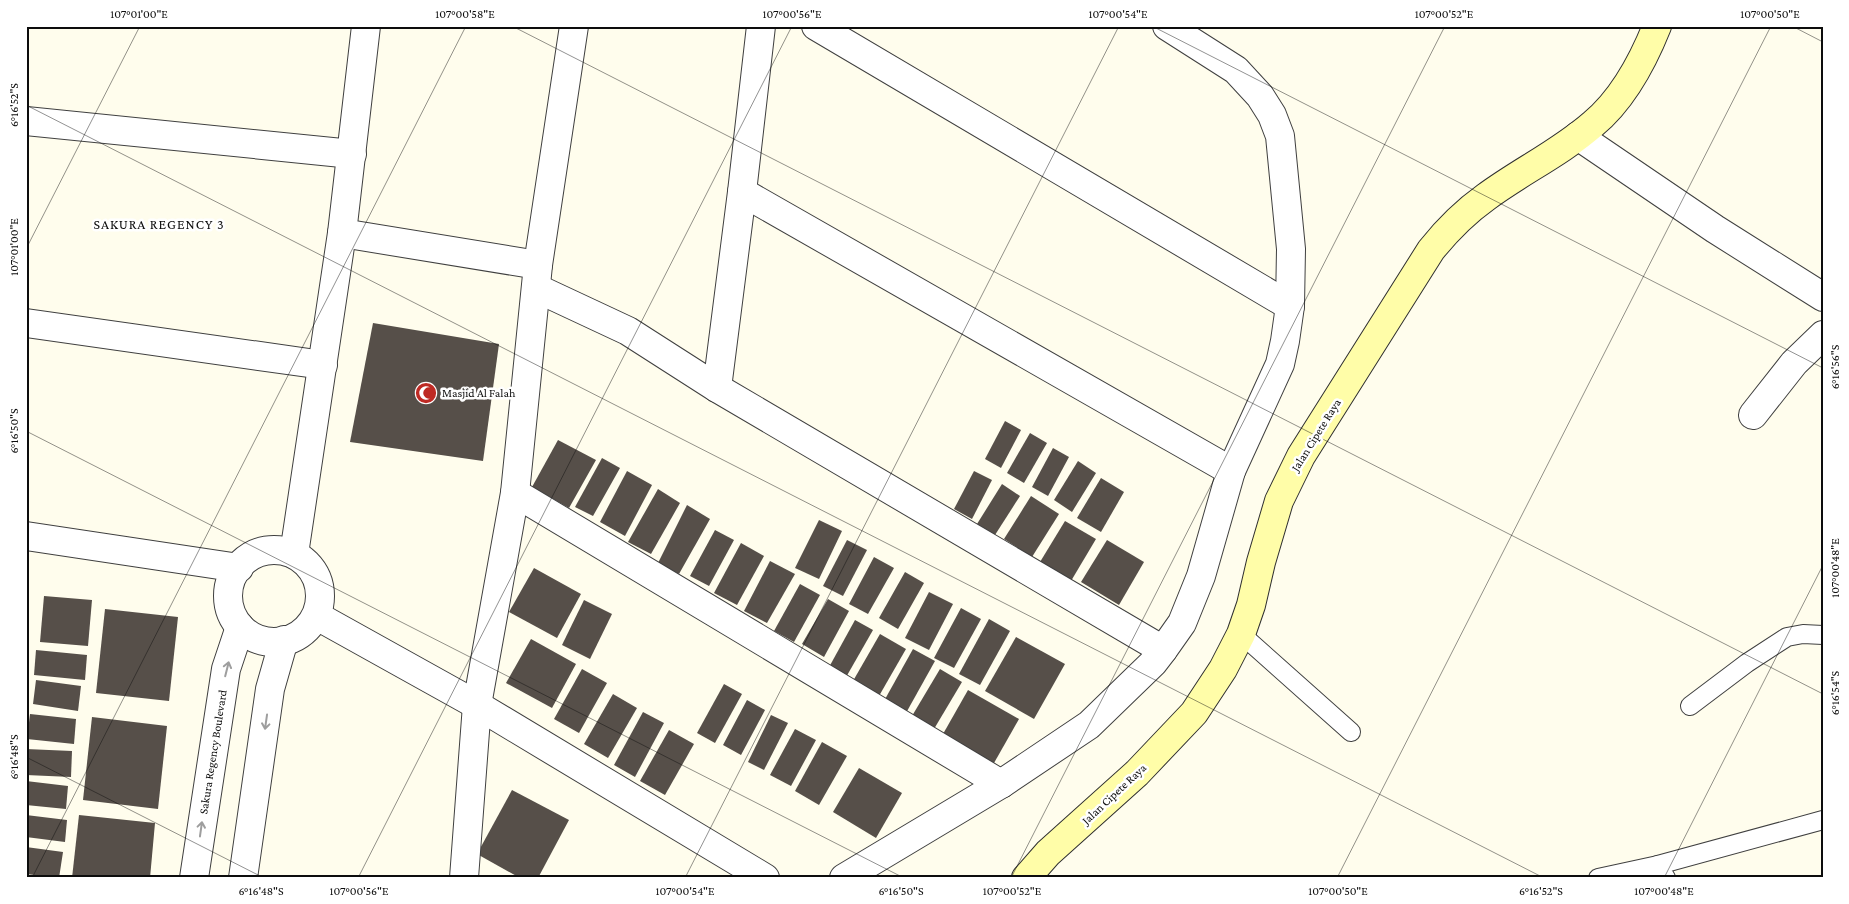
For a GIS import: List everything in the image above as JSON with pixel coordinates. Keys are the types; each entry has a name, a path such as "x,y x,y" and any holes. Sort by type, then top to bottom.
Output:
{"main road":[{"name":"Jalan Cipete Raya","path":"1026,878 1048,853 1137,773 1194,713 1223,669 1241,634 1252,604 1261,562 1279,501 1301,456 1432,250 1450,227 1486,197 1562,149 1594,124 1627,84 1649,46 1657,26"}],"street":[{"path":"294,554 342,233 366,26"},
{"path":"464,878 477,705 515,493 537,276 574,26"},
{"path":"717,388 761,26"},
{"path":"816,26 1290,306"},
{"path":"844,878 1001,784 1089,725 1163,650 1182,623 1201,576 1231,471 1280,364 1286,341 1290,306 1291,249 1280,136 1272,115 1260,96 1236,70 1167,26"},
{"path":"26,121 352,154"},
{"path":"1578,136 1715,229 1823,297"},
{"path":"742,192 1231,471"},
{"path":"342,233 537,276 717,388 1163,650"},
{"path":"26,323 323,366"},
{"path":"1753,415 1794,363 1823,335"},
{"path":"515,493 1001,784"},
{"path":"26,536 239,568"},
{"path":"277,550 294,554 308,565 318,581 321,599 317,616 306,630 290,640 273,642 255,638 240,628 231,612 228,594 233,577 239,568 243,562 258,553 277,550"},
{"path":"317,616 477,705 764,878"},
{"name":"Sakura Regency Boulevard","path":"194,878 226,669 240,628"},
{"path":"243,878 270,689 284,640"}],"lane":[{"path":"1241,634 1351,732"},
{"path":"1690,706 1747,663 1787,637 1802,634 1823,635"},
{"path":"1598,878 1662,871 1823,820"}],"building":[{"name":"Masjid Al Falah","path":"373,323 499,344 483,461 350,442"},
{"path":"1005,421 1021,430 1001,468 985,459"},
{"path":"1030,433 1047,443 1024,483 1007,473"},
{"path":"558,440 596,460 569,508 532,487"},
{"path":"1053,448 1069,457 1048,496 1032,487"},
{"path":"602,458 620,468 593,516 575,507"},
{"path":"1078,461 1096,473 1072,512 1054,500"},
{"path":"627,471 652,485 625,536 600,522"},
{"path":"974,471 992,480 972,519 954,509"},
{"path":"1101,478 1124,492 1101,532 1077,518"},
{"path":"1002,484 1020,496 995,535 977,524"},
{"path":"658,489 680,503 651,554 628,542"},
{"path":"1031,496 1059,514 1032,557 1004,539"},
{"path":"687,505 710,519 679,574 658,563"},
{"path":"819,520 842,531 819,579 795,568"},
{"path":"1065,521 1096,539 1071,581 1040,562"},
{"path":"715,530 734,540 709,586 690,576"},
{"path":"847,540 867,550 843,596 823,586"},
{"path":"1107,540 1144,562 1119,605 1081,582"},
{"path":"741,543 764,556 737,605 714,593"},
{"path":"874,557 894,568 868,614 849,604"},
{"path":"770,561 795,574 767,623 744,611"},
{"path":"534,568 581,594 557,638 509,612"},
{"path":"905,572 924,583 898,629 879,618"},
{"path":"800,584 820,595 794,642 774,631"},
{"path":"929,592 953,604 929,650 905,638"},
{"path":"44,596 92,600 88,646 40,642"},
{"path":"828,599 849,611 824,657 802,644"},
{"path":"584,600 612,614 590,659 562,645"},
{"path":"961,608 981,619 954,668 934,658"},
{"path":"105,609 178,617 169,701 96,693"},
{"path":"989,619 1010,631 980,685 959,674"},
{"path":"855,620 873,630 845,679 828,669"},
{"path":"880,634 906,649 879,696 853,681"},
{"path":"1016,637 1065,664 1034,719 985,691"},
{"path":"531,639 576,664 552,708 506,683"},
{"path":"913,649 935,661 906,713 884,701"},
{"path":"36,650 87,655 85,680 34,675"},
{"path":"582,669 607,683 579,733 554,719"},
{"path":"940,669 962,682 934,729 912,716"},
{"path":"36,680 81,686 78,711 33,704"},
{"path":"724,684 742,694 715,743 697,733"},
{"path":"968,690 1019,719 994,763 943,734"},
{"path":"613,694 637,708 608,758 584,744"},
{"path":"747,700 765,710 741,755 723,745"},
{"path":"643,712 664,723 635,777 614,765"},
{"path":"30,714 76,719 74,744 27,739"},
{"path":"771,715 788,723 764,770 748,762"},
{"path":"92,717 167,726 158,809 83,800"},
{"path":"795,729 816,740 791,786 770,775"},
{"path":"669,730 694,744 665,795 640,781"},
{"path":"822,742 847,756 819,805 795,791"},
{"path":"26,749 72,751 71,777 26,775"},
{"path":"859,768 902,793 876,838 833,812"},
{"path":"26,781 68,786 66,809 26,805"},
{"path":"512,790 569,820 538,878 520,878 477,854"},
{"path":"26,815 67,820 65,842 26,837"},
{"path":"79,815 155,823 150,878 72,878"},
{"path":"26,847 63,852 59,878 26,874"}],"place":[{"name":"Masjid Al Falah","path":"426,393"}],"district":[{"name":"SAKURA REGENCY 3","path":"159,224"}]}
